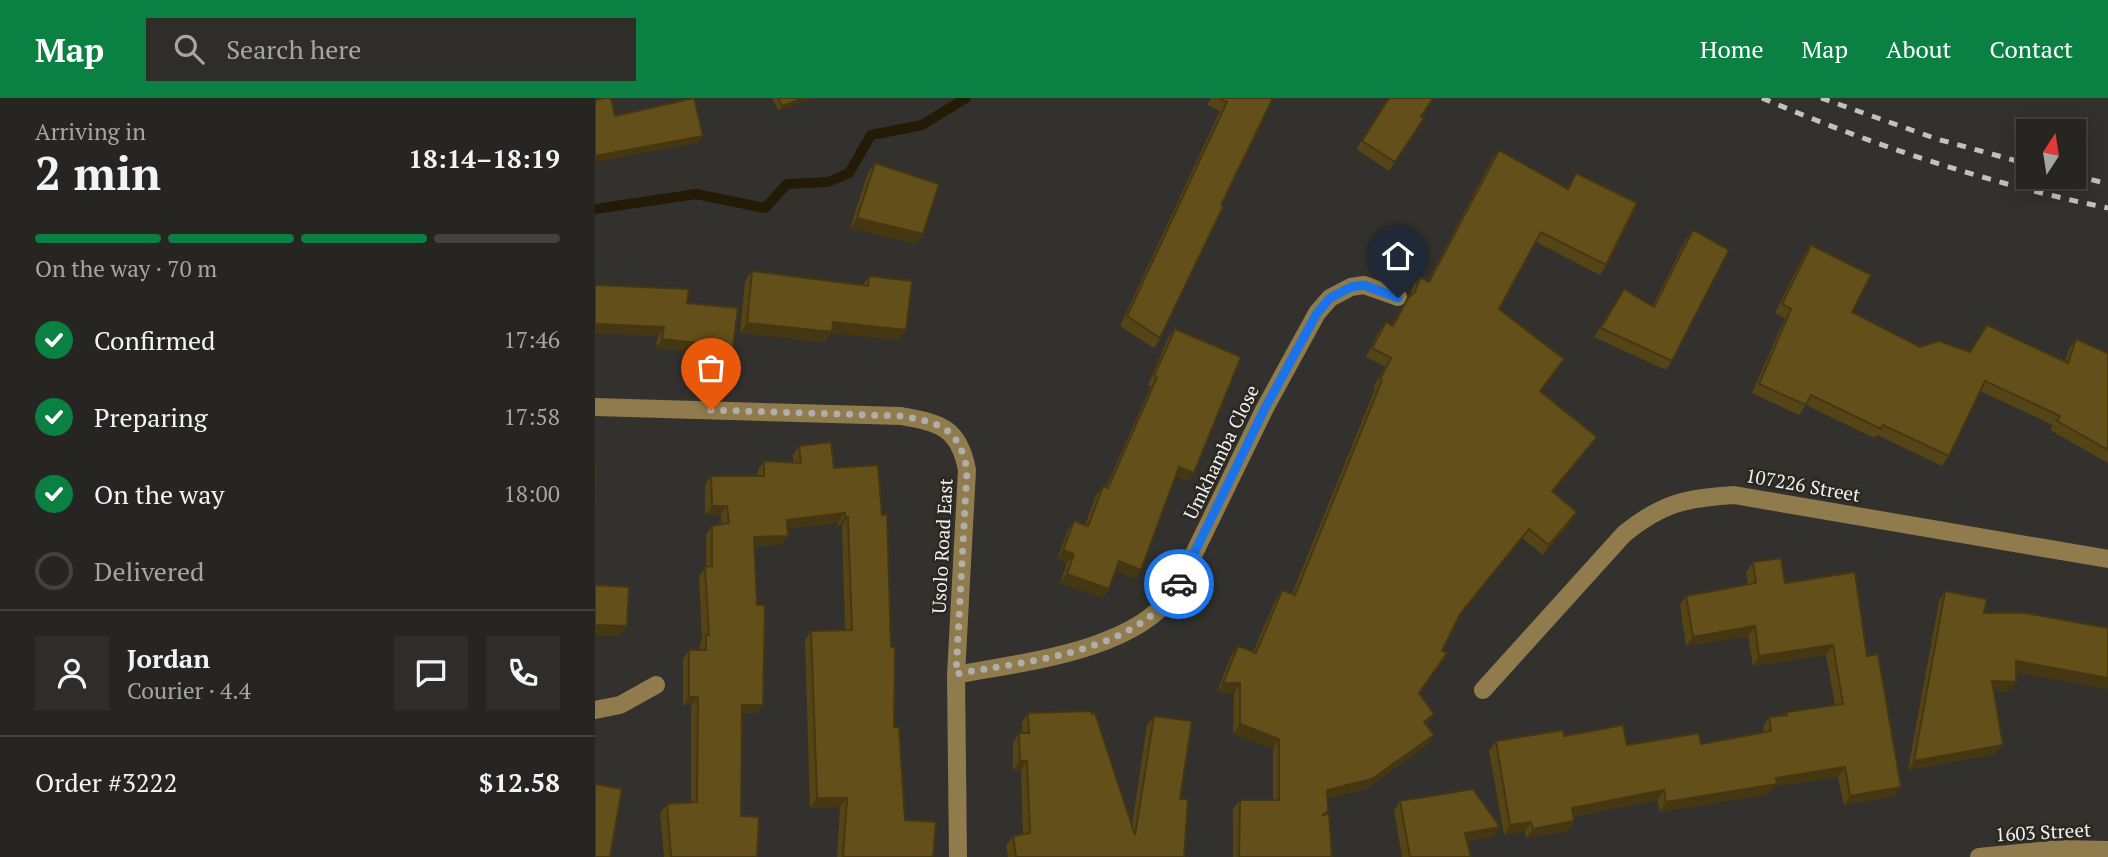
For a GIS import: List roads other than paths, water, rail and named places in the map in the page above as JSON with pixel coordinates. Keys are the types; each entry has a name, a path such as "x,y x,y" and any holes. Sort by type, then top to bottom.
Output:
{"street":[{"name":"Umkhamba Close","path":"956,674 1083,649 1123,634 1150,615 1172,595 1186,570 1265,408 1317,313 1330,298 1351,287 1364,285 1398,298"},
{"name":"Usolo Road East","path":"595,407 901,416 929,421 946,428 958,441 967,470 956,674 955,785 958,857"},
{"name":"107226 Street","path":"1483,690 1624,534 1648,514 1676,503 1703,497 1734,495 2108,559"},
{"path":"595,710 620,705 656,685"},
{"name":"1603 Street","path":"1979,857 2059,849 2108,850"}],"waterway":[{"path":"595,209 696,194 765,208 787,184 828,182 849,173 871,135 922,125 966,98"}],"railway":[{"path":"1762,98 1846,132 1932,162 2108,208"},
{"path":"1821,98 1937,139 2016,161"},
{"path":"2086,178 2108,184"}]}
